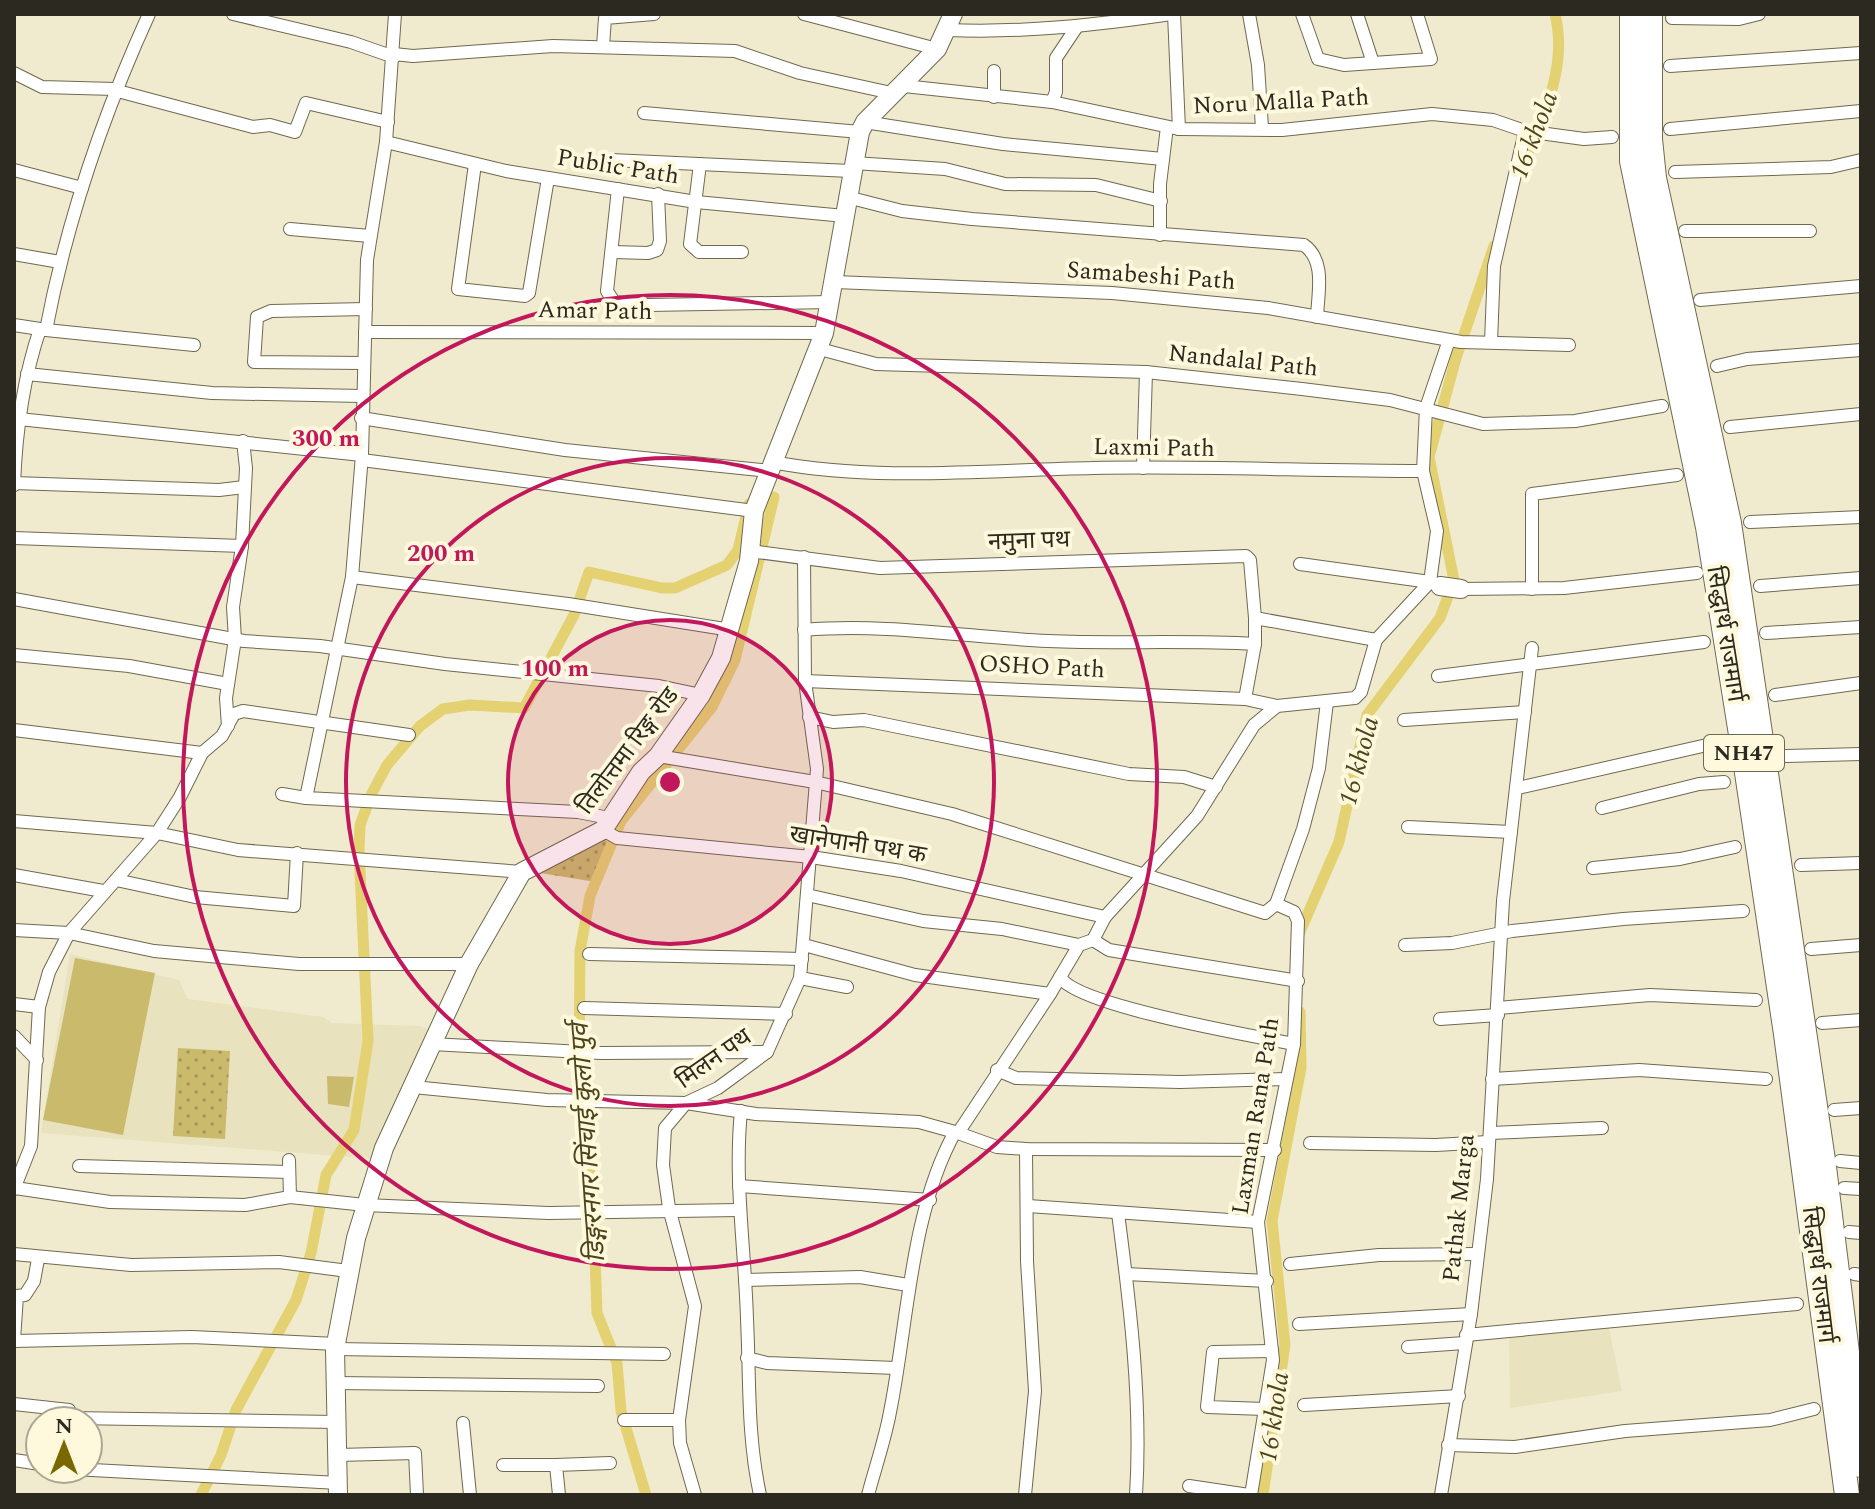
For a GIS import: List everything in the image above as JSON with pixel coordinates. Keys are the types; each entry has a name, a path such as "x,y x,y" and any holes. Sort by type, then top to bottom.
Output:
{"highway":[{"name":"सिद्धार्थ राजमार्ग","path":"1632,14 1632,161 1708,527 1786,1034 1847,1495"},
{"name":"सिद्धार्थ राजमार्ग","path":"1661,16 1650,123 1654,178 1729,523 1824,1167 1861,1465"}],"street":[{"path":"149,14 115,89 82,188 43,329 22,382 14,484 219,490 244,487"},
{"name":"Noru Malla Path","path":"233,14 394,55 603,46 746,53 800,73 900,90 1052,102 1173,128 1282,130 1432,114 1493,120 1525,131 1584,139 1612,137"},
{"path":"306,798 352,577 362,458 361,418 370,236 386,142 395,14"},
{"path":"603,46 605,18 654,14"},
{"path":"804,14 937,49"},
{"path":"1052,102 1056,92 1056,58 1073,28 1069,14"},
{"path":"863,127 937,49 950,22 994,32 1073,28 1173,14 1173,128 1163,159 1160,235"},
{"path":"1249,14 1258,65 1262,128"},
{"path":"1302,14 1320,61 1344,65 1431,59 1417,14"},
{"path":"1357,14 1373,63"},
{"path":"1661,16 1739,19 1759,14"},
{"path":"1670,66 1861,53"},
{"path":"994,71 994,97"},
{"path":"14,73 42,87 115,89 253,127 270,125 295,132 306,103 388,122"},
{"path":"1670,129 1861,111"},
{"path":"644,113 863,127 1163,159"},
{"name":"तिलोत्तमा रिङ्ग रोड","path":"522,872 609,829 641,772 658,756 701,695 721,658 751,551 754,510 820,341 831,302 852,167 863,127"},
{"path":"1491,342 1494,266 1525,131"},
{"name":"Public Path","path":"386,142 475,164 696,202 846,207 1304,245 1315,253 1317,317"},
{"path":"611,160 945,169 1005,184 1096,185 1161,201"},
{"path":"1675,172 1831,167 1861,160"},
{"path":"475,164 458,289 525,296 529,293 548,178"},
{"path":"700,164 690,244 694,252 742,252"},
{"path":"14,170 82,188"},
{"path":"618,189 607,283 607,291 614,302 648,305 831,302"},
{"path":"613,252 648,253 657,250 660,241 658,194"},
{"path":"290,229 370,236"},
{"path":"1685,231 1810,231"},
{"path":"14,254 60,262"},
{"name":"Samabeshi Path","path":"835,282 1112,293 1268,308 1455,341 1569,345"},
{"path":"1700,300 1861,286"},
{"path":"364,363 254,362 257,317 271,311 366,309"},
{"path":"14,325 194,345"},
{"name":"Amar Path","path":"365,332 820,341"},
{"name":"Nandalal Path","path":"820,341 876,364 1146,372 1390,400 1483,424 1575,421 1662,406"},
{"path":"1245,699 1255,644 1255,618 1376,640 1435,584 1437,531 1423,471 1426,408 1455,341"},
{"path":"1717,366 1747,359 1861,350"},
{"path":"1143,468 1146,372"},
{"path":"22,382 212,393 362,396"},
{"path":"1730,427 1861,414"},
{"name":"Laxmi Path","path":"361,418 565,450 821,471 1143,468 1423,471"},
{"path":"19,419 243,441 754,510"},
{"path":"228,726 228,684 235,639 233,607 242,546 243,441"},
{"path":"1532,589 1532,494 1677,475"},
{"path":"1750,522 1861,517"},
{"path":"14,538 242,546"},
{"name":"नमुना पथ","path":"751,551 880,568 1246,556 1250,560 1255,618"},
{"name":"मिलन पथ","path":"695,1495 680,1443 679,1420 695,1306 669,1208 663,1165 665,1128 686,1103 718,1088 767,1052 800,978 815,782 815,741 805,681 804,557"},
{"path":"1300,564 1461,589 1532,589 1697,573"},
{"path":"352,577 568,604 731,630"},
{"path":"1760,586 1861,578"},
{"path":"14,599 235,639 338,648 445,664 659,686 701,695"},
{"path":"804,630 854,627 1044,640 1255,644"},
{"path":"1766,633 1861,627"},
{"name":"OSHO Path","path":"805,681 1245,699 1277,706 1293,701 1344,702 1361,692 1376,640"},
{"path":"1438,676 1704,642"},
{"name":"Pathak Marga","path":"1441,1495 1471,1314 1507,929 1511,832 1532,648"},
{"path":"14,655 129,666 228,684"},
{"path":"1775,695 1861,683"},
{"path":"658,756 815,782 952,814 1265,913 1276,904 1303,829 1319,768 1327,702"},
{"path":"807,895 923,921 1002,929 1079,945 1093,940 1105,917 1146,875 1216,787 1254,725 1277,706"},
{"path":"409,735 243,711 234,714 222,736 202,753 157,833 69,933 49,972 39,1007 31,1146 14,1188 110,1202 245,1205 294,1197 365,1205 593,1211 669,1208 739,1210"},
{"path":"1404,720 1525,712"},
{"path":"809,717 833,722 864,720 1129,774 1184,777 1216,787"},
{"path":"14,730 202,753"},
{"path":"1518,788 1720,742"},
{"path":"1786,756 1861,754"},
{"path":"1602,808 1699,784 1724,782"},
{"name":"खानेपानी पथ क","path":"282,794 306,798 578,812 609,829 901,871 1105,917"},
{"path":"14,821 157,833 238,850 522,872 469,964 384,1148 365,1205 348,1271 335,1347 339,1489 236,1478 104,1471"},
{"path":"1408,827 1511,832"},
{"path":"1593,868 1680,859 1735,847"},
{"path":"116,880 195,897 294,906 297,853"},
{"path":"1801,865 1861,863"},
{"path":"14,875 103,891"},
{"name":"Laxman Rana Path","path":"1250,1495 1272,1351 1267,1281 1258,1222 1294,1044 1298,981 1298,921 1294,912 1276,904"},
{"path":"1405,945 1452,943 1507,929 1743,911"},
{"path":"14,930 69,933 154,951 364,966 469,964"},
{"path":"1093,940 1109,950 1298,981"},
{"path":"804,945 915,975 1050,994"},
{"path":"868,1495 890,1412 908,1285 939,1161 1079,945"},
{"path":"1811,949 1861,945"},
{"path":"589,954 802,959"},
{"path":"1060,977 1064,985 1087,997 1156,1013 1194,1026 1294,1044"},
{"path":"800,978 847,987"},
{"path":"1440,1019 1650,995 1756,1000"},
{"path":"14,1004 39,1007"},
{"path":"584,1008 786,1014"},
{"path":"1822,1023 1861,1020"},
{"path":"14,1036 37,1060"},
{"path":"432,1044 579,1052 767,1052"},
{"path":"997,1070 1016,1078 1180,1082 1285,1079"},
{"path":"1492,1079 1639,1070 1766,1079"},
{"path":"413,1087 557,1101 686,1103 741,1111 919,1122 986,1145 1026,1149 1275,1150"},
{"path":"1834,1110 1861,1108"},
{"path":"741,1111 739,1210 745,1280 749,1437 760,1495"},
{"path":"1310,1143 1436,1145 1489,1137 1602,1128"},
{"path":"1025,1495 1035,1391 1027,1261 1026,1149"},
{"path":"1840,1161 1861,1163"},
{"path":"79,1166 289,1166 294,1197"},
{"path":"739,1186 930,1200"},
{"path":"1844,1188 1861,1189"},
{"path":"1028,1206 1258,1222"},
{"path":"1118,1213 1126,1274 1138,1449 1136,1495"},
{"path":"14,1254 38,1259 131,1265 279,1262 348,1271"},
{"path":"1290,1264 1379,1255 1477,1254"},
{"path":"38,1259 34,1281 25,1295 17,1296 14,1340 192,1337 335,1347 664,1354"},
{"path":"1126,1274 1267,1281"},
{"path":"745,1280 860,1277 908,1285"},
{"path":"1408,1347 1797,1304"},
{"path":"1299,1324 1471,1314"},
{"path":"1265,1409 1207,1407 1213,1352 1272,1351"},
{"path":"747,1358 767,1363 896,1368"},
{"path":"335,1383 598,1386"},
{"path":"1304,1405 1459,1396"},
{"path":"14,1404 69,1414 337,1422"},
{"path":"1448,1445 1515,1447 1625,1431 1770,1420 1814,1409"},
{"path":"624,1420 679,1420"},
{"path":"463,1423 470,1495"},
{"path":"338,1455 415,1453 417,1495"},
{"path":"503,1465 610,1463"},
{"path":"556,1465 559,1495"},
{"path":"1189,1486 1250,1495"}],"shaded area":[{"path":"599,835 611,844 596,882 540,873"},
{"path":"70,954 179,980 188,999 323,1017 332,1023 420,1026 430,1030 375,1159 41,1133"},
{"path":"75,958 155,973 123,1135 43,1120"},
{"path":"178,1048 230,1051 225,1139 173,1136"},
{"path":"327,1076 354,1077 349,1107 328,1104"},
{"path":"1608,1324 1622,1391 1510,1408 1509,1332"}],"waterway":[{"name":"16 khola","path":"1519,174 1543,116 1555,76 1558,55 1555,14"},
{"name":"16 khola","path":"1299,934 1339,842 1367,715 1440,618 1454,580 1429,457 1456,358 1494,246"},
{"name":"डिङ्गरनगर सिंचाई कुलो पुर्व","path":"646,1495 621,1411 617,1363 597,1313 593,1199 579,1084 580,951 590,896 621,821 712,707 735,660 774,497"},
{"path":"201,1495 221,1455 236,1410 296,1300 311,1253 326,1175 354,1130 368,1041 360,825 387,765 420,726 443,709 470,705 524,708 574,615 589,572 675,588 727,565 738,550 749,504"},
{"name":"16 khola","path":"1263,1495 1285,1345 1272,1221 1301,1068 1300,1012"}]}
